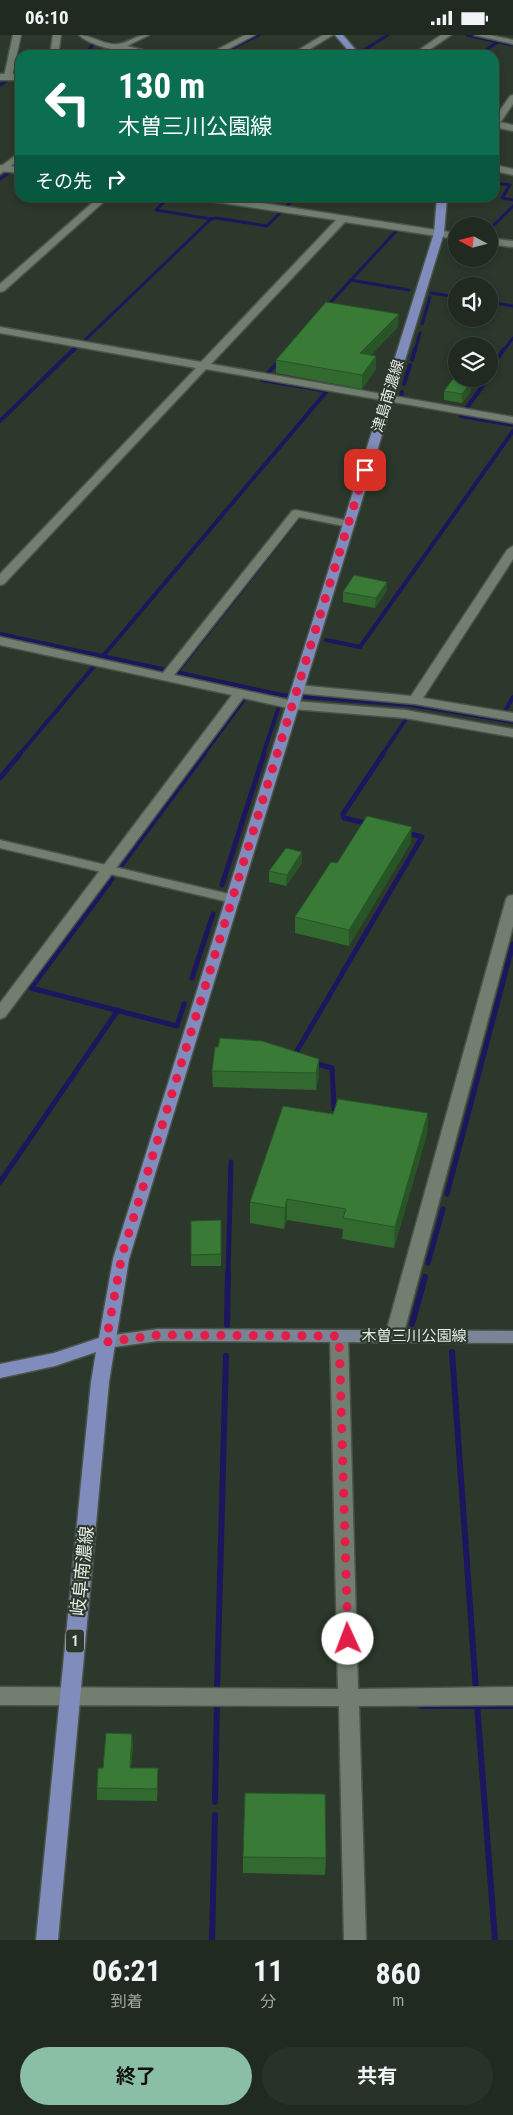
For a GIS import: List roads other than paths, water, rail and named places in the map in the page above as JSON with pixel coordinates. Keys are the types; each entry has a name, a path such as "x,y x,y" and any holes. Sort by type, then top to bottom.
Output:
{"main road":[{"path":"339,35 352,50"},
{"name":"津島南濃線","path":"106,1342 122,1255 439,233 443,202"},
{"name":"木曽三川公園線","path":"106,1342 158,1335 513,1337"},
{"path":"0,1371 55,1359 106,1342"},
{"name":"岐阜南濃線","path":"46,1940 100,1382 106,1342"}],"street":[{"path":"4,77 16,35"},
{"path":"55,50 57,35"},
{"path":"82,35 94,42 134,50"},
{"path":"119,47 145,35"},
{"path":"221,50 251,35"},
{"path":"303,50 329,35"},
{"path":"424,50 447,35"},
{"path":"478,35 513,42"},
{"path":"499,117 513,98"},
{"path":"499,125 513,128"},
{"path":"1,169 15,159"},
{"path":"1,169 15,170"},
{"path":"499,169 513,172"},
{"path":"0,289 99,202"},
{"path":"234,202 448,235"},
{"path":"278,209 284,202"},
{"path":"0,581 342,219"},
{"path":"498,242 513,244"},
{"path":"0,330 513,420"},
{"path":"170,673 296,513 349,524"},
{"path":"415,700 513,550"},
{"path":"0,641 170,673 240,693 295,697 415,700 513,717"},
{"path":"0,1014 240,693"},
{"path":"295,697 513,733"},
{"path":"0,844 233,899"},
{"path":"394,1336 513,899"},
{"path":"339,1336 355,1940"},
{"path":"0,1696 513,1696"}],"waterway":[{"path":"18,50 21,35"},
{"path":"228,50 259,35"},
{"path":"364,50 388,35"},
{"path":"467,35 498,42"},
{"path":"97,40 118,45"},
{"path":"486,50 498,42"},
{"path":"498,42 513,45"},
{"path":"89,50 94,43"},
{"path":"138,49 142,50"},
{"path":"13,74 15,64"},
{"path":"0,85 8,80"},
{"path":"0,179 11,171"},
{"path":"499,184 510,185 502,198 513,200"},
{"path":"164,202 156,210 211,219"},
{"path":"286,207 291,202"},
{"path":"498,221 513,206"},
{"path":"211,219 216,218 267,226 282,211"},
{"path":"83,342 211,219"},
{"path":"351,280 398,229"},
{"path":"327,306 351,280"},
{"path":"351,280 409,290"},
{"path":"431,293 448,296"},
{"path":"422,324 430,297"},
{"path":"498,304 513,306"},
{"path":"415,351 420,333"},
{"path":"503,351 513,338"},
{"path":"73,351 78,346"},
{"path":"0,421 74,349"},
{"path":"412,360 415,349"},
{"path":"498,358 504,349"},
{"path":"266,375 280,360"},
{"path":"404,384 410,365"},
{"path":"103,656 327,391 262,380"},
{"path":"465,410 482,387"},
{"path":"401,397 402,392"},
{"path":"462,414 461,416 513,425"},
{"path":"326,640 360,647 513,431"},
{"path":"177,672 298,518"},
{"path":"0,634 282,695 410,705 513,722"},
{"path":"19,755 96,664"},
{"path":"505,711 513,697"},
{"path":"203,755 245,698"},
{"path":"263,755 279,706"},
{"path":"382,755 406,719"},
{"path":"0,778 20,754"},
{"path":"120,867 204,754"},
{"path":"222,885 264,754"},
{"path":"369,824 344,818 343,814 383,754"},
{"path":"294,1056 422,837 407,833"},
{"path":"112,879 31,988 118,1011"},
{"path":"192,978 213,914"},
{"path":"447,1194 513,944"},
{"path":"118,1011 177,1026 184,1004"},
{"path":"0,1182 118,1011"},
{"path":"314,1063 332,1068 334,1109"},
{"path":"228,1274 231,1162"},
{"path":"428,1263 443,1209"},
{"path":"227,1325 228,1273"},
{"path":"412,1324 425,1277"},
{"path":"452,1352 476,1690"},
{"path":"217,1690 226,1356"},
{"path":"215,1802 217,1702"},
{"path":"421,1706 477,1706"},
{"path":"477,1706 513,1706"},
{"path":"477,1706 495,1940"},
{"path":"212,1940 215,1815"}]}
